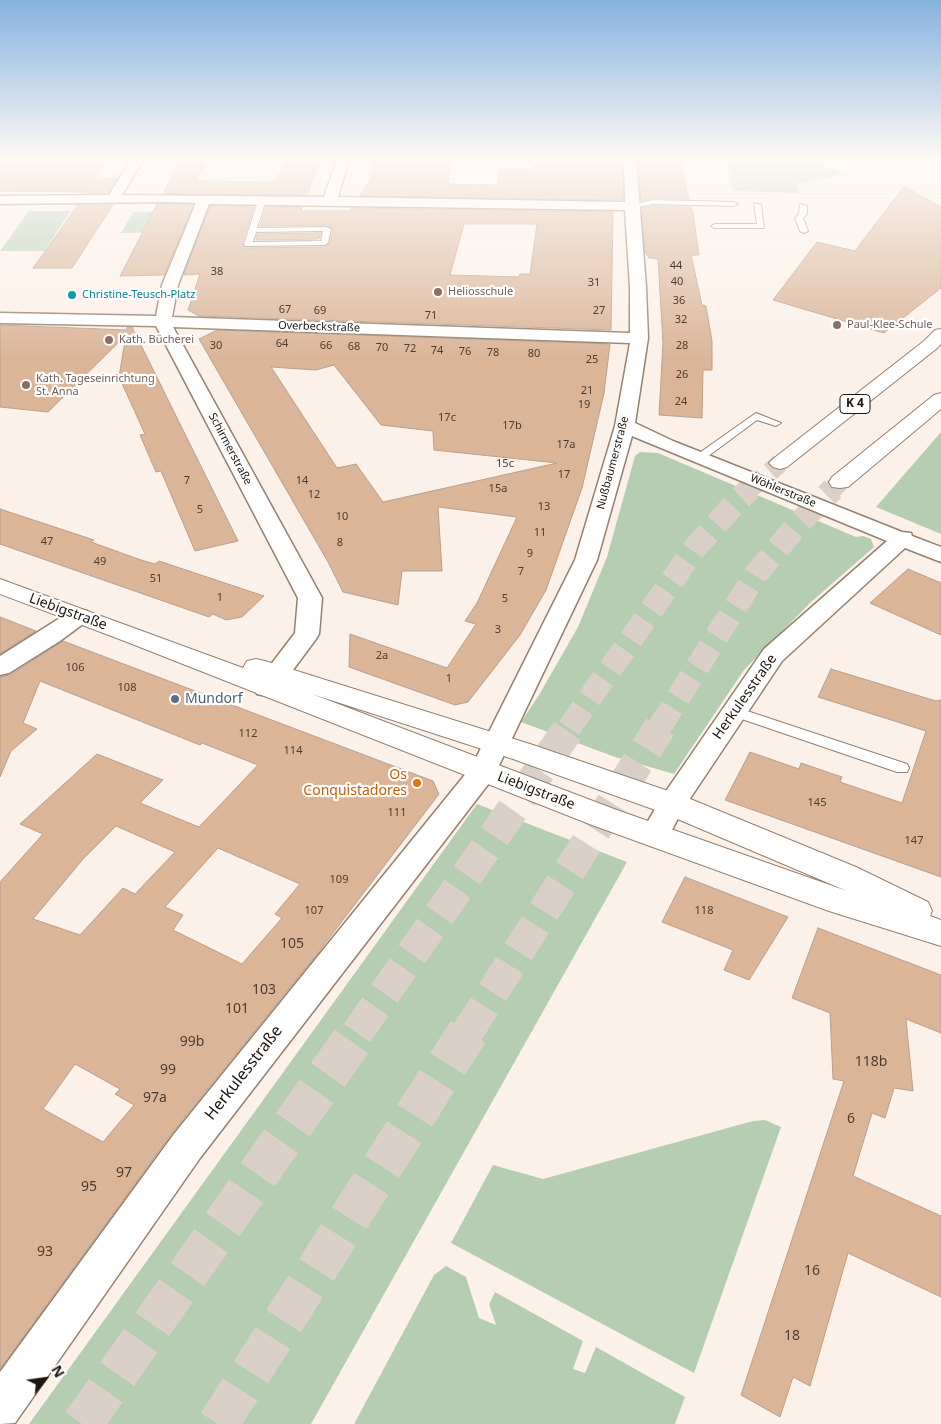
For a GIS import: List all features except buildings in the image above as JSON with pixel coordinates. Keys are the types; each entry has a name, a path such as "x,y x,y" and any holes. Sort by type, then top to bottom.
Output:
{"main road":[{"name":"K 4","path":"780,463 937,339"},
{"path":"840,482 941,399"},
{"name":"Liebigstraße","path":"0,586 79,616 272,680 489,758 655,835 840,902 941,933"},
{"name":"Liebigstraße","path":"489,758 672,804 845,876 941,924"}],"street":[{"path":"163,323 170,285 194,225"},
{"name":"Nußbaumerstraße","path":"489,758 586,560 625,426 639,338 638,287 633,225"},
{"name":"Overbeckstraße","path":"0,318 639,338"},
{"name":"Schirmerstraße","path":"163,323 310,598 307,634 272,680"},
{"name":"Wöhlerstraße","path":"625,426 699,458 941,554"},
{"name":"Herkulesstraße","path":"655,835 672,804 773,655 903,538"},
{"path":"0,667 51,636 79,616"},
{"name":"Herkulesstraße","path":"0,1408 187,1146 489,758"}],"lane":[{"path":"252,230 327,229 324,243 248,244 252,230 254,225"},
{"path":"715,226 762,225"},
{"path":"802,225 804,231"},
{"path":"699,458 756,416 776,423"},
{"path":"735,712 902,768"}],"green space":[{"path":"19,225 61,225 44,251 0,251"},
{"path":"125,225 172,225 170,232 121,233"},
{"path":"941,432 941,534 876,507"},
{"path":"640,452 658,453 856,537 863,536 871,539 874,547 810,603 744,670 674,774 615,757 521,722 539,695 578,627 607,557 635,456"},
{"path":"477,804 627,862 311,1424 29,1424"},
{"path":"765,1120 781,1127 694,1373 451,1243 493,1165 543,1179 753,1121"},
{"path":"446,1266 466,1277 479,1318 496,1325 489,1304 495,1292 583,1341 573,1369 585,1373 596,1347 685,1397 675,1424 354,1424 434,1275"}],"tunnel":[{"path":"749,490 780,463"},
{"path":"659,728 756,574 800,522 840,482"},
{"path":"569,728 694,549 750,489"},
{"path":"357,1033 570,727"},
{"path":"467,1033 660,727"},
{"path":"82,1424 358,1032"},
{"path":"218,1424 468,1032"}],"place":[{"name":"Heliosschule","path":"438,292"},
{"name":"Christine-Teusch-Platz","path":"72,295"},
{"name":"Paul-Klee-Schule","path":"837,325"},
{"name":"Kath. Bücherei","path":"109,340"},
{"name":"Kath. Tageseinrichtung St. Anna","path":"26,385"},
{"name":"Mundorf","path":"175,699"},
{"name":"Os Conquistadores","path":"417,783"}]}
